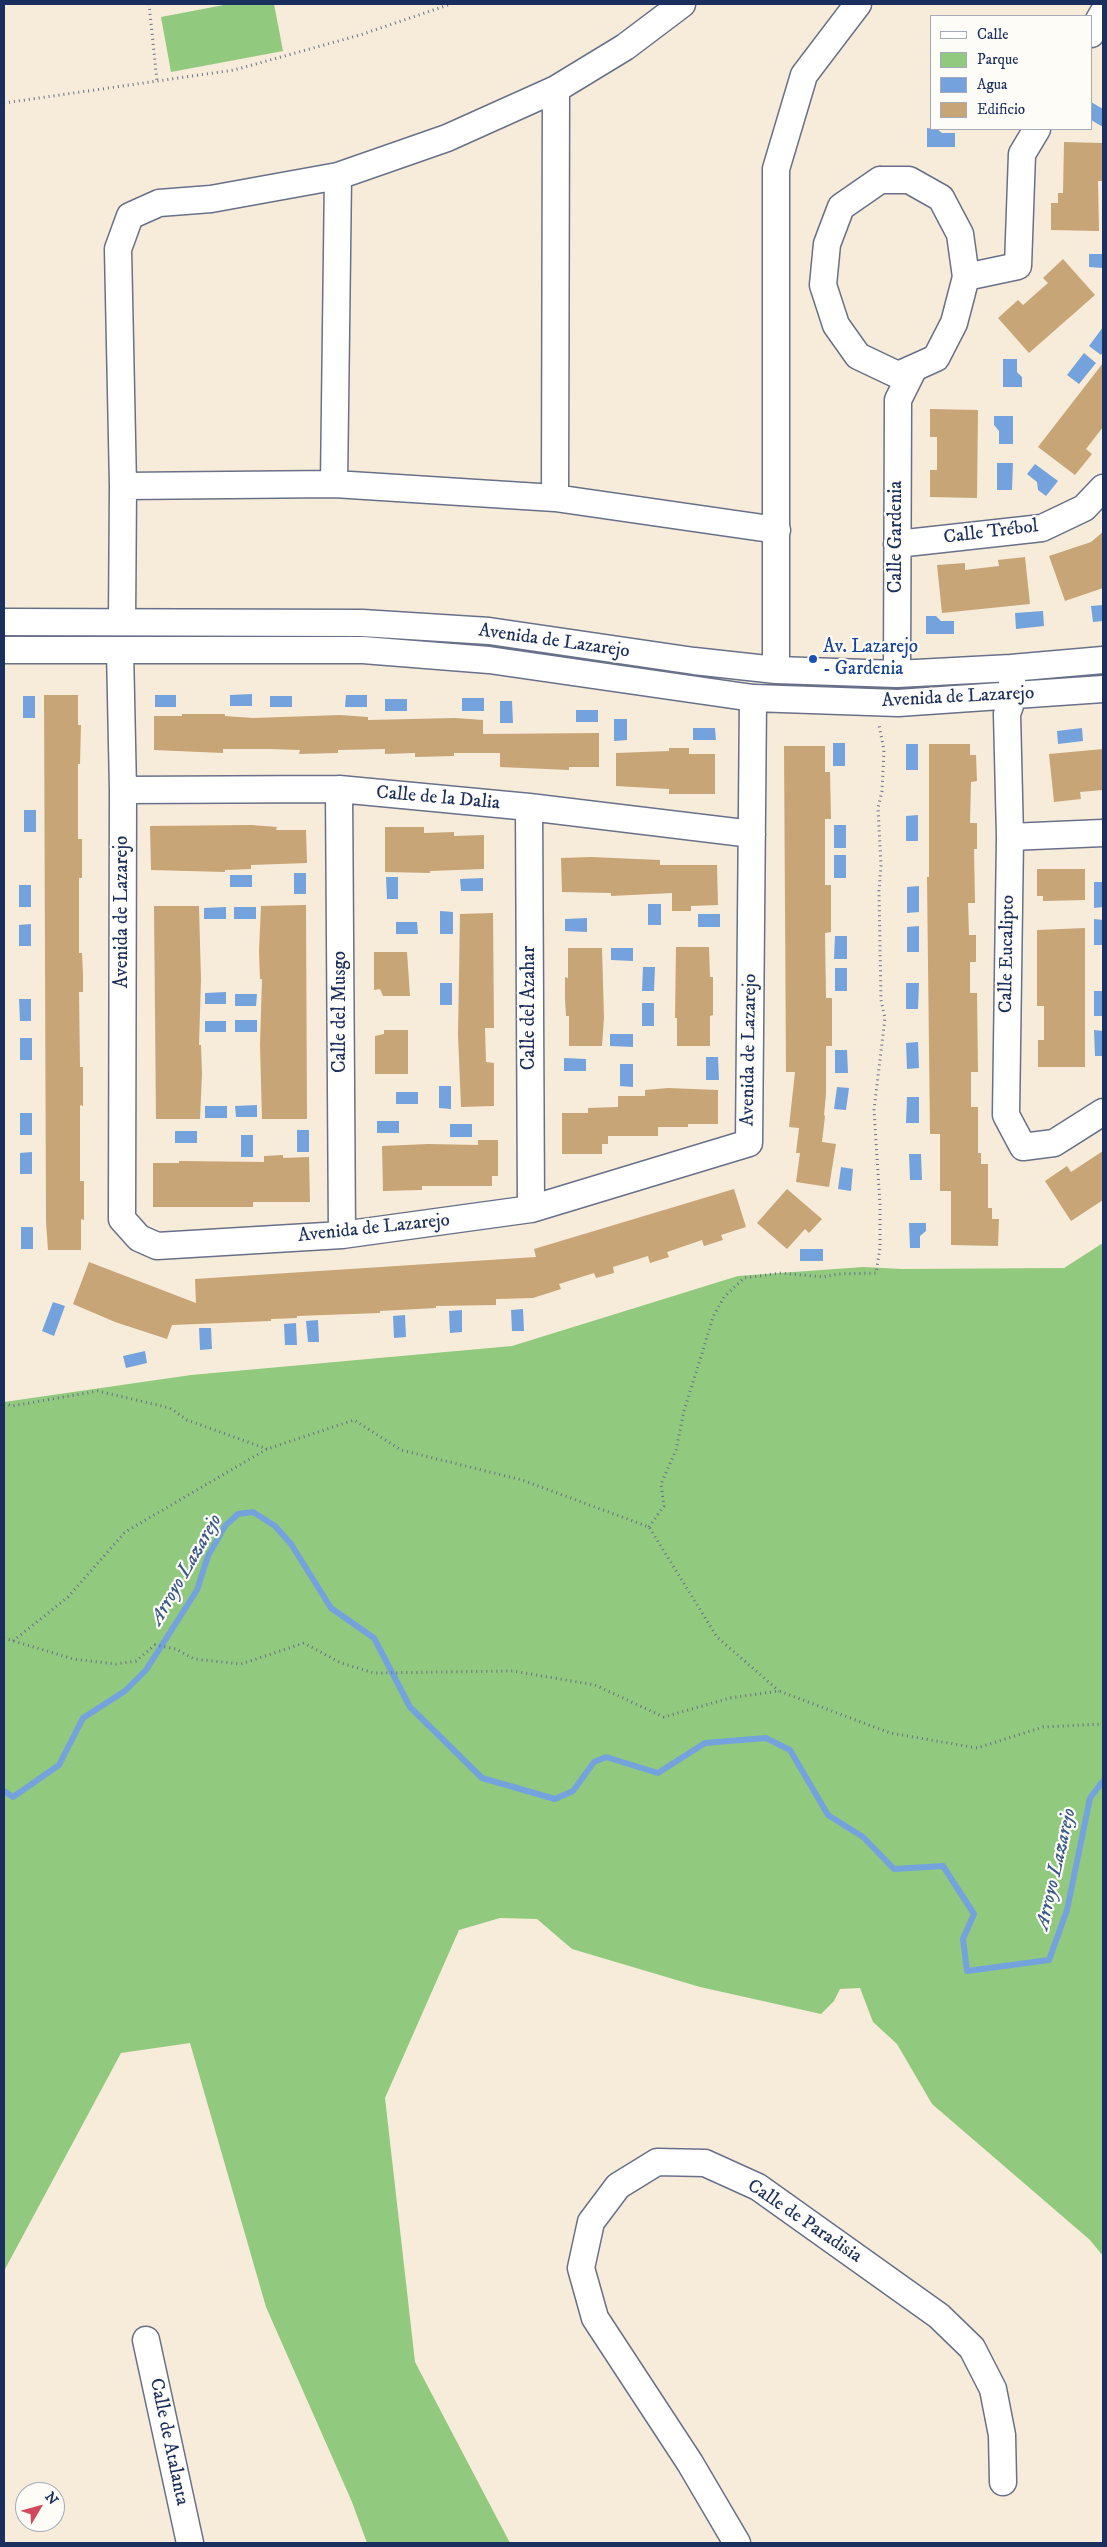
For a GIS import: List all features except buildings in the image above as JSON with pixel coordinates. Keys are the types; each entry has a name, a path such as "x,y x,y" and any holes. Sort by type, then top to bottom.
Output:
{"street":[{"path":"122,622 123,486 118,249 130,216 159,203 211,199 338,176 447,138 556,89 625,47 682,4"},
{"path":"776,670 776,169 804,75 858,4"},
{"path":"1092,32 1103,12"},
{"path":"554,498 556,89"},
{"path":"966,277 1018,266 1022,154 1036,130"},
{"path":"334,484 338,176"},
{"path":"880,180 909,180 941,198 960,234 966,277 954,323 936,358 913,370 898,375 858,356 836,325 823,285 827,244 841,206 880,180"},
{"path":"878,367 898,400"},
{"name":"Calle Gardenia","path":"897,674 898,400 913,370"},
{"path":"123,486 334,484 554,498 777,530"},
{"name":"Calle Trébol","path":"897,544 1042,528 1084,508 1103,488"},
{"name":"Avenida de Lazarejo","path":"4,622 362,623 488,632 694,661 776,670 897,674 1011,668 1103,660"},
{"name":"Avenida de Lazarejo","path":"4,650 363,650 489,660 753,698 878,702 1013,697 1103,689"},
{"name":"Avenida de Lazarejo","path":"120,650 123,790 122,1220 139,1238 157,1246 342,1235 531,1210 749,1143 753,698"},
{"name":"Calle Eucalipto","path":"1011,668 1013,697 1007,714 1010,837 1006,1115 1023,1146 1054,1143 1103,1112"},
{"name":"Calle de la Dalia","path":"123,790 339,789 529,807 752,834"},
{"name":"Calle del Musgo","path":"339,789 342,1235"},
{"name":"Calle del Azahar","path":"529,807 531,1210"},
{"path":"1010,837 1103,833"},
{"name":"Calle de Paradisia","path":"737,2543 690,2463 595,2318 581,2268 590,2222 618,2186 658,2162 705,2162 758,2187 939,2316 972,2348 993,2389 1002,2435 1003,2482"},
{"name":"Calle de Atalanta","path":"146,2340 190,2543"}],"path":[{"path":"149,4 157,82"},
{"path":"4,103 234,70 360,35 451,4"},
{"path":"649,1527 664,1506 661,1484 676,1450 684,1411 713,1317 724,1297 744,1278 781,1273 823,1277 838,1274 876,1273 880,1248 880,1205 874,1110 884,1018 881,1000 880,892 882,864 878,808 882,791 884,750 879,724 878,702"},
{"path":"4,1403 12,1406 98,1391 170,1408 187,1420 267,1449"},
{"path":"12,1642 68,1597 125,1532 267,1449 354,1420 401,1450 522,1480 649,1527 717,1637 779,1691 890,1733 977,1748 1043,1727 1103,1724"},
{"path":"4,1638 73,1659 116,1664 136,1661 155,1645 176,1649 194,1660 241,1664 304,1643 341,1663 374,1673 513,1671 595,1685 664,1717 730,1698 779,1691"}],"green space":[{"path":"229,4 274,4 283,51 171,72 161,17"},
{"path":"1103,1243 1103,2256 1090,2240 932,2104 897,2044 873,2022 860,1988 840,1989 834,2001 821,2014 700,1987 572,1949 537,1919 500,1918 459,1930 385,2098 415,2362 510,2543 367,2543 352,2502 266,2307 190,2043 121,2053 4,2271 4,1402 191,1375 512,1346 738,1276 863,1267 903,1269 1064,1268"}],"water":[{"path":"1092,103 1103,109 1103,127 1092,121"},
{"path":"927,128 938,130 942,133 955,133 955,147 927,147"},
{"path":"1089,254 1103,254 1103,268 1089,267"},
{"path":"1103,327 1103,352 1101,355 1089,346"},
{"path":"1084,353 1096,363 1079,384 1067,375"},
{"path":"1003,359 1017,359 1017,372 1022,377 1022,387 1003,387"},
{"path":"994,416 1013,416 1013,444 999,444 999,431 994,425"},
{"path":"997,463 1013,463 1012,490 997,490"},
{"path":"1035,464 1058,481 1046,496 1038,490 1037,482 1027,474"},
{"path":"1103,605 1103,621 1093,622 1091,606"},
{"path":"1043,611 1044,626 1016,629 1015,613"},
{"path":"926,616 936,616 941,621 954,621 954,634 926,634"},
{"path":"252,694 252,706 230,706 230,695"},
{"path":"155,695 176,695 176,707 155,707"},
{"path":"346,695 367,695 367,707 345,707"},
{"path":"23,696 35,696 35,718 23,718"},
{"path":"270,696 292,696 292,707 270,707"},
{"path":"462,698 484,698 484,711 462,711"},
{"path":"385,699 407,699 407,711 385,711"},
{"path":"500,701 512,701 513,723 500,723"},
{"path":"576,710 598,710 598,722 576,722"},
{"path":"614,719 627,719 627,740 614,741"},
{"path":"693,728 715,728 716,740 693,740"},
{"path":"1082,728 1083,741 1058,744 1057,731"},
{"path":"833,743 845,743 845,766 833,766"},
{"path":"906,744 918,744 918,770 906,770"},
{"path":"24,810 36,810 36,832 24,832"},
{"path":"918,815 918,841 906,841 906,816"},
{"path":"834,825 846,825 846,848 834,848"},
{"path":"834,855 846,855 846,878 834,878"},
{"path":"294,873 306,873 306,894 294,894"},
{"path":"230,875 252,875 252,887 230,887"},
{"path":"386,877 398,877 398,899 387,899"},
{"path":"483,878 483,891 461,891 460,879"},
{"path":"1094,882 1103,882 1103,907 1094,908"},
{"path":"19,885 31,885 31,907 19,907"},
{"path":"919,886 919,912 907,913 907,887"},
{"path":"648,904 661,904 661,925 648,925"},
{"path":"226,907 226,919 204,919 204,908"},
{"path":"234,907 256,907 256,919 234,919"},
{"path":"440,911 453,912 453,934 440,934"},
{"path":"698,914 720,914 720,927 698,927"},
{"path":"587,918 587,932 565,931 565,919"},
{"path":"1094,919 1103,920 1103,945 1094,945"},
{"path":"396,922 417,922 418,934 396,934"},
{"path":"31,924 31,946 19,946 19,925"},
{"path":"919,926 919,952 907,952 907,927"},
{"path":"835,936 847,936 847,959 834,959"},
{"path":"611,948 633,948 633,961 611,960"},
{"path":"643,967 655,967 654,991 642,991"},
{"path":"835,968 847,968 847,991 835,991"},
{"path":"440,983 452,983 452,1005 440,1005"},
{"path":"906,983 919,983 918,1009 906,1009"},
{"path":"1094,991 1103,991 1103,1016 1094,1016"},
{"path":"226,992 226,1004 205,1004 205,993"},
{"path":"235,994 257,994 256,1006 235,1006"},
{"path":"19,999 31,999 31,1021 20,1021"},
{"path":"642,1003 654,1003 654,1026 642,1026"},
{"path":"235,1020 257,1020 257,1032 235,1032"},
{"path":"205,1021 226,1021 226,1032 205,1032"},
{"path":"1094,1030 1103,1031 1103,1056 1095,1056"},
{"path":"610,1034 633,1034 633,1047 610,1046"},
{"path":"20,1038 32,1038 32,1060 20,1060"},
{"path":"918,1042 919,1068 907,1069 906,1043"},
{"path":"835,1050 847,1050 848,1073 835,1073"},
{"path":"706,1057 718,1057 719,1080 706,1080"},
{"path":"564,1058 586,1059 586,1071 564,1071"},
{"path":"620,1064 633,1064 633,1087 620,1086"},
{"path":"439,1086 451,1086 451,1109 439,1108"},
{"path":"837,1087 849,1088 846,1110 834,1109"},
{"path":"396,1092 418,1092 418,1104 396,1104"},
{"path":"907,1097 919,1097 919,1123 906,1123"},
{"path":"257,1105 257,1117 236,1117 235,1106"},
{"path":"205,1106 227,1106 227,1118 205,1118"},
{"path":"20,1113 32,1113 32,1135 20,1135"},
{"path":"377,1121 399,1121 399,1133 377,1133"},
{"path":"450,1124 472,1124 472,1137 450,1137"},
{"path":"297,1130 309,1130 309,1152 297,1152"},
{"path":"175,1131 197,1131 197,1143 175,1143"},
{"path":"241,1135 253,1135 253,1157 241,1157"},
{"path":"32,1152 32,1174 20,1174 20,1153"},
{"path":"909,1154 921,1154 922,1180 910,1180"},
{"path":"841,1167 853,1169 851,1191 838,1189"},
{"path":"909,1223 926,1223 926,1231 920,1236 920,1248 910,1248"},
{"path":"21,1227 33,1227 33,1249 21,1249"},
{"path":"800,1249 823,1249 823,1261 800,1261"},
{"path":"53,1302 65,1306 54,1336 42,1331"},
{"path":"523,1309 524,1331 512,1331 511,1310"},
{"path":"462,1310 462,1332 450,1333 449,1311"},
{"path":"405,1315 406,1337 394,1338 393,1316"},
{"path":"318,1320 319,1342 308,1342 306,1321"},
{"path":"296,1323 297,1345 285,1345 284,1324"},
{"path":"199,1328 211,1328 212,1349 200,1350"},
{"path":"145,1351 147,1363 126,1368 123,1356"}],"waterway":[{"name":"Arroyo Lazarejo","path":"4,1791 13,1797 59,1765 83,1718 125,1691 146,1670 197,1590 208,1556 225,1526 238,1514 253,1512 275,1526 291,1544 331,1608 374,1638 410,1707 482,1778 555,1799 573,1791 594,1762 606,1757 658,1773 705,1743 766,1738 790,1750 828,1815 863,1837 894,1869 943,1866 974,1914 963,1939 967,1971 1049,1960 1067,1910 1090,1798 1103,1781"}],"place":[{"name":"Av. Lazarejo - Gardenia","path":"813,659"}]}
